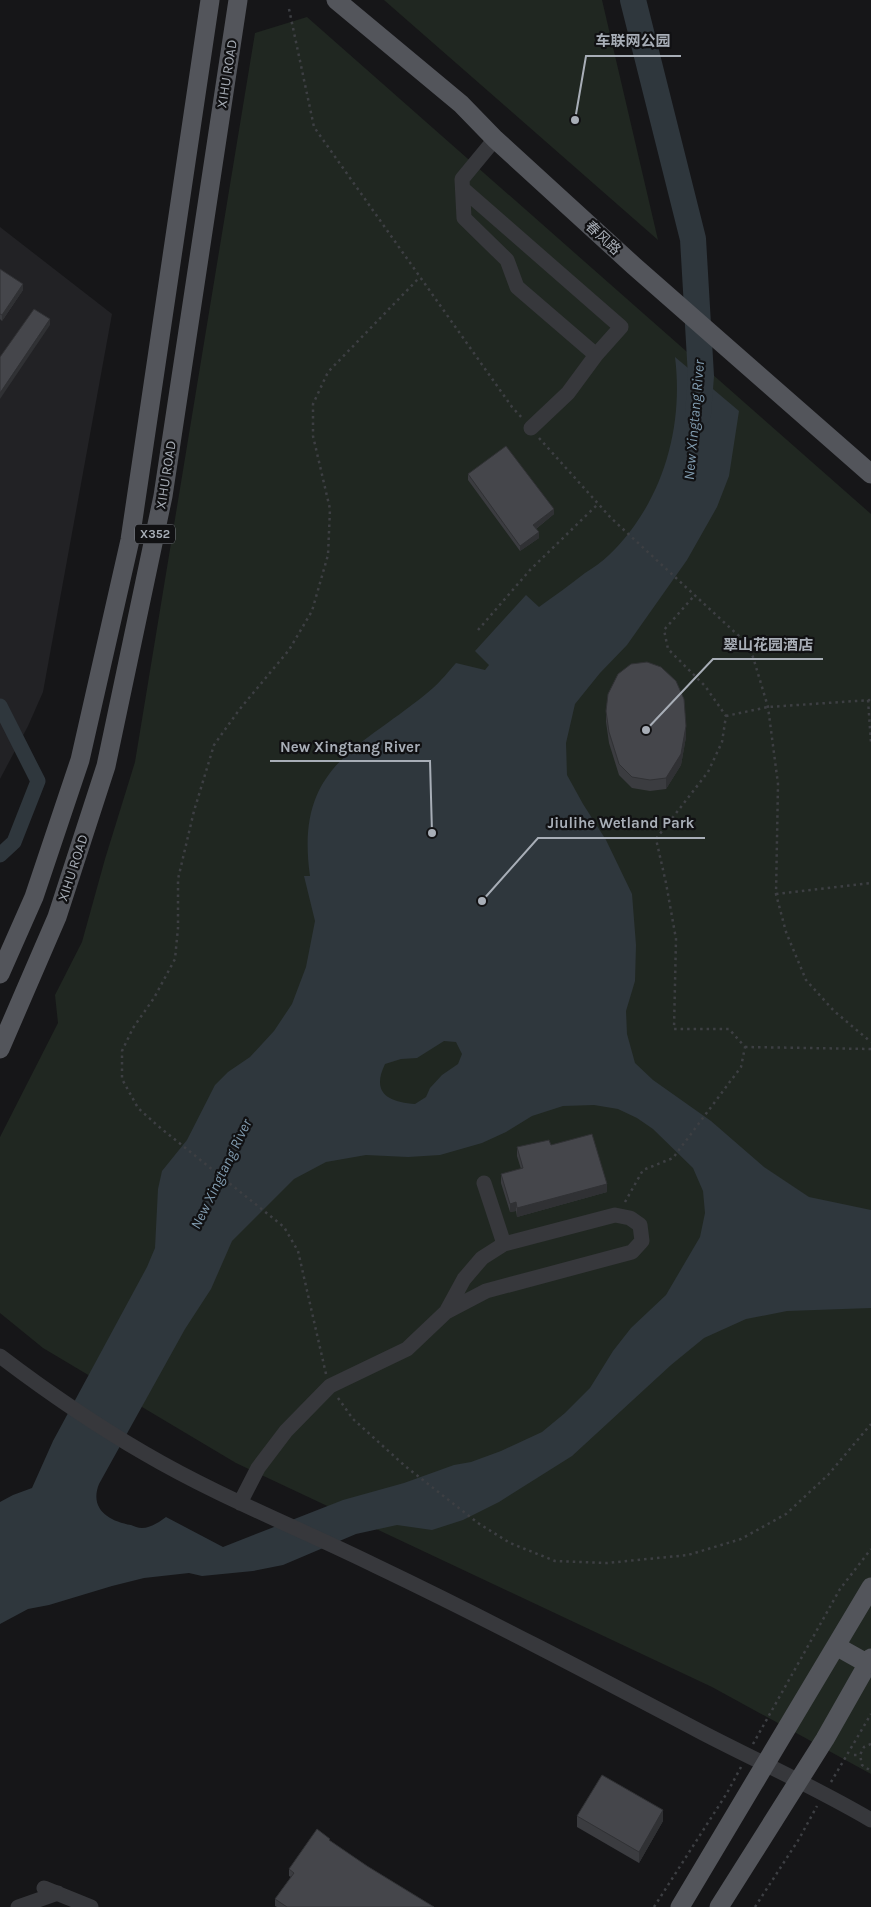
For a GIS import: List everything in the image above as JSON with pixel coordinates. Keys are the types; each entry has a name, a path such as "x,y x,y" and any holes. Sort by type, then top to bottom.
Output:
{"main road":[{"name":"XIHU ROAD","path":"0,974 34,897 80,760 130,540 210,0"},
{"name":"XIHU ROAD","path":"0,1049 57,917 106,766 163,496 238,0"},
{"name":"春风路","path":"336,0 461,104 495,139 634,266 871,474"},
{"path":"680,1907 871,1587"},
{"path":"719,1907 825,1739 869,1661 836,1646"}],"street":[{"path":"495,139 462,179 464,218 507,260 517,287 596,355"},
{"path":"462,189 621,327 596,355 568,392 531,428"},
{"path":"484,1183 504,1244"},
{"path":"240,1503 258,1468 286,1431 330,1386 407,1349 446,1312 486,1291 632,1252 642,1241 640,1225 630,1218 615,1215 504,1244 482,1258 464,1279 446,1312"},
{"path":"0,1356 51,1394 144,1454 275,1520 373,1564 484,1618 747,1756 825,1793 871,1820"},
{"path":"18,1907 51,1890 91,1907"}],"path":[{"path":"289,9 314,127 512,407 598,504 694,596 740,637 753,657 768,707 778,784 776,894 786,932 806,980 834,1011 871,1042"},
{"path":"420,277 328,372 313,404 313,436 330,508 328,556 312,611 290,650 239,710 214,745 194,811 178,880 178,928 175,959 122,1051 122,1079 138,1108 284,1227 298,1251 330,1386 353,1419 404,1466 478,1523 510,1543 555,1561 607,1564 688,1555 741,1539 786,1514 828,1475 871,1424"},
{"path":"478,630 530,570 598,504"},
{"path":"694,596 664,630 668,649 705,686 726,716 722,742 708,772 656,839 676,939 674,1029 729,1028 745,1047 871,1049"},
{"path":"726,716 768,707 869,700 871,743"},
{"path":"776,894 871,883"},
{"path":"615,1215 629,1198 643,1170 673,1158 741,1067 745,1047"},
{"path":"654,1907 727,1793 840,1589 871,1549"},
{"path":"755,1907 799,1839 871,1714"},
{"path":"871,1744 864,1746 860,1755 862,1765 871,1771"},
{"path":"854,1755 860,1755"}],"shaded area":[{"path":"384,0 602,0 658,240"},
{"path":"307,17 871,514 871,1774 712,1687 236,1463 43,1348 0,1313 0,1137 58,1023 55,995 82,942 135,762 255,33"},
{"path":"0,227 112,314 43,692 28,726 0,779"}],"water":[{"path":"675,357 739,411 729,476 717,507 687,560 627,645 600,673 575,704 566,743 567,775 606,840 632,894 636,945 635,981 626,1011 627,1034 635,1063 653,1080 711,1121 764,1167 809,1197 871,1210 871,1308 787,1311 746,1319 704,1338 671,1365 572,1456 499,1502 463,1520 432,1530 397,1525 356,1534 283,1565 253,1571 202,1576 189,1573 144,1578 49,1605 28,1609 0,1624 0,1502 32,1488 53,1441 147,1267 155,1248 158,1189 162,1171 187,1140 215,1085 228,1072 250,1057 274,1031 292,1004 306,967 315,921 304,876 310,876 308,838 312,808 323,783 339,762 359,744 433,688 456,663 485,670 489,665 475,651 526,595 539,607 603,560 627,535 643,513 656,489 665,464 672,438 677,384","holes":["444,1041 456,1042 462,1054 458,1064 442,1075 430,1088 426,1097 415,1104 397,1101 385,1094 381,1089 380,1082 385,1064 401,1059 417,1058","594,1105 618,1109 637,1118 653,1129 693,1168 703,1191 705,1213 700,1237 666,1295 631,1328 613,1351 590,1388 565,1413 542,1432 501,1451 404,1483 343,1500 223,1547 166,1517 152,1526 141,1528 115,1520 103,1512 97,1500 99,1484 185,1329 211,1289 232,1241 294,1179 326,1162 366,1155 408,1157 440,1155 482,1143 506,1132 532,1116 563,1106"]}],"building":[{"path":"0,269 23,284 2,315 0,314"},
{"path":"34,309 50,319 0,393 0,357"},
{"path":"506,446 554,509 533,525 539,532 520,546 468,474"},
{"path":"647,662 661,667 676,681 684,699 686,726 681,754 666,778 650,780 632,777 619,764 609,732 606,711 608,694 618,674 631,664"},
{"path":"592,1134 607,1184 517,1208 516,1202 510,1204 501,1174 523,1168 517,1147 549,1140 551,1145"},
{"path":"602,1775 663,1810 639,1852 577,1816"},
{"path":"317,1829 329,1840 367,1866 434,1907 287,1907 275,1899 294,1873 289,1869"}],"waterway":[{"name":"New Xingtang River","path":"633,0 693,239 701,376 698,414"},
{"path":"0,706 38,781 14,842 0,855"}],"place":[{"name":"车联网公园","path":"575,120"},
{"name":"翠山花园酒店","path":"646,730"},
{"name":"New Xingtang River","path":"432,833"},
{"name":"Jiulihe Wetland Park","path":"482,901"}]}
